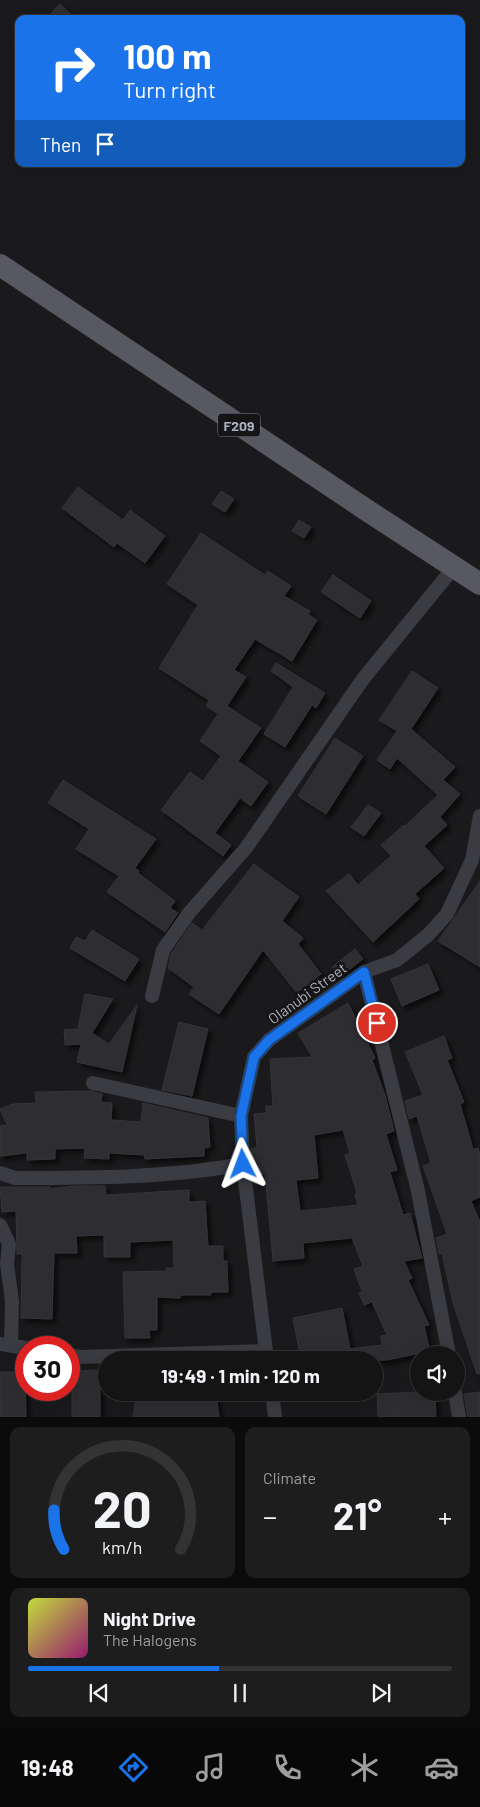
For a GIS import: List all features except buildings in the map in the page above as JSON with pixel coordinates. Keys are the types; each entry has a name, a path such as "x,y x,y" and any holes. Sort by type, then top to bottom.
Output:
{"main road":[{"name":"F209","path":"0,265 365,510 455,566 480,584"}],"street":[{"path":"152,996 163,950 189,913 246,848 363,679 455,566"},
{"name":"Olanubi Street","path":"266,1351 243,1164 241,1116 254,1057 269,1040 364,972 397,960 428,935 447,914 472,860 480,816"},
{"path":"364,972 418,1191 447,1346"},
{"path":"93,1083 241,1116"},
{"path":"0,1173 15,1178 133,1176 208,1170 243,1164"},
{"path":"0,1225 12,1301 5,1344"},
{"path":"80,1357 98,1357"},
{"path":"273,1401 275,1417"},
{"path":"456,1401 459,1417"}],"route":[{"path":"243,1164 241,1116 246,1090 254,1057 269,1040 364,972 377,1023"}]}
